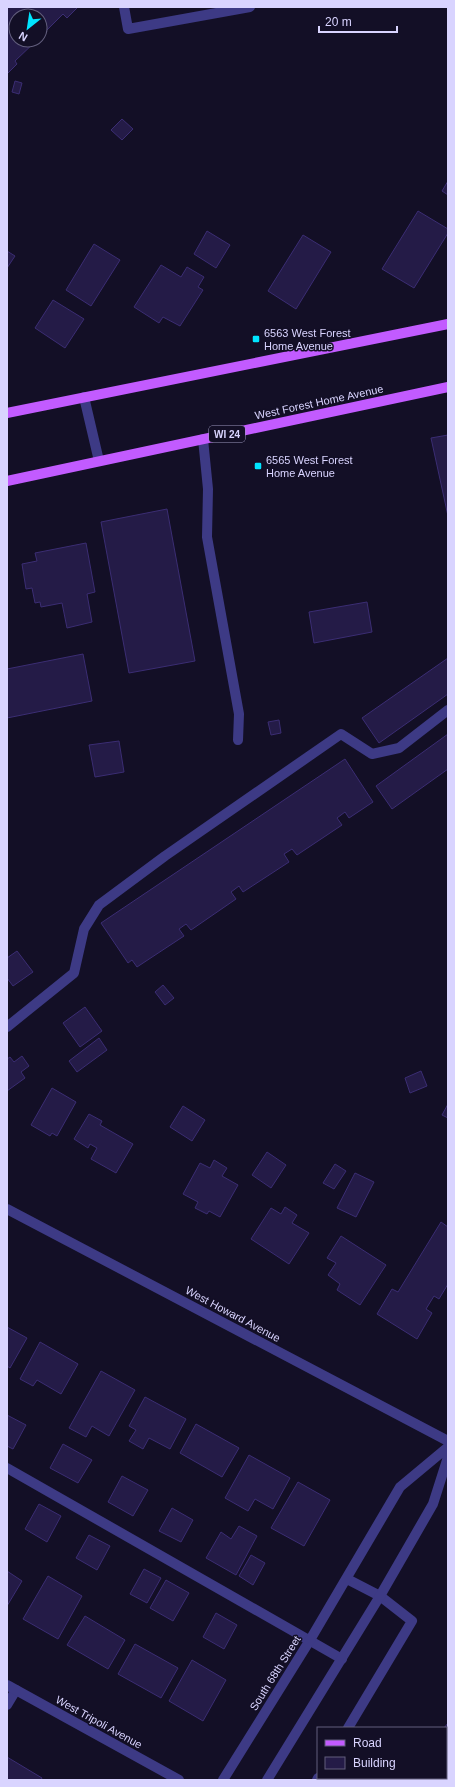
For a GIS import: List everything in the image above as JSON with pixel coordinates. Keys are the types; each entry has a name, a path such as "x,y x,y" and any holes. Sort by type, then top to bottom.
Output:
{"main road":[{"path":"7,413 448,324"},
{"name":"West Forest Home Avenue","path":"7,481 448,387"}],"street":[{"path":"124,7 128,30 250,7"},
{"path":"84,397 99,461"},
{"path":"203,439 208,489 207,537 239,714 238,740"},
{"path":"7,1027 74,973 84,929 99,905 165,856 341,734 372,754 399,748 448,710"},
{"name":"West Howard Avenue","path":"7,1209 448,1441"},
{"name":"South 68th Street","path":"223,1780 310,1640 400,1487 448,1447"},
{"path":"267,1780 380,1596 433,1504 448,1458"},
{"path":"7,1468 342,1659"},
{"path":"347,1578 380,1596 412,1621 349,1727"},
{"path":"7,1705 12,1687"},
{"name":"West Tripoli Avenue","path":"12,1687 179,1780"}],"building":[{"path":"7,7 78,7 67,18 63,14 48,29 48,8 8,8 8,48 29,48 15,61 17,64 7,74"},
{"path":"15,81 22,83 19,94 12,92"},
{"path":"122,119 133,129 122,140 111,130"},
{"path":"448,181 448,195 442,191"},
{"path":"418,211 448,229 448,233 414,288 382,269"},
{"path":"207,231 230,245 216,268 194,254"},
{"path":"303,235 331,252 296,309 268,291"},
{"path":"94,244 120,260 91,306 66,290"},
{"path":"7,251 15,256 7,268"},
{"path":"161,265 181,277 187,267 204,277 198,287 203,290 180,326 163,317 159,323 134,307"},
{"path":"53,300 84,319 65,348 35,328"},
{"path":"448,435 448,516 431,438"},
{"path":"167,509 195,661 129,673 101,522"},
{"path":"86,543 95,592 87,594 92,622 67,628 62,603 41,607 40,602 35,603 32,588 26,589 22,564 37,561 35,553"},
{"path":"367,602 372,632 314,643 309,612"},
{"path":"83,654 92,701 7,718 7,669"},
{"path":"448,658 448,694 379,743 362,718"},
{"path":"279,720 281,733 271,735 268,722"},
{"path":"448,734 448,769 392,809 376,786"},
{"path":"119,741 124,772 95,777 89,745"},
{"path":"345,759 373,802 349,818 345,812 337,818 342,825 297,855 292,849 284,854 289,862 243,892 239,886 231,892 236,899 191,930 186,924 179,929 184,936 137,967 132,960 128,963 101,923"},
{"path":"17,951 33,972 13,986 7,978 7,958"},
{"path":"163,985 174,998 165,1005 155,992"},
{"path":"85,1007 102,1031 80,1047 63,1023"},
{"path":"99,1038 107,1050 77,1072 69,1061"},
{"path":"22,1056 29,1066 21,1072 25,1078 7,1091 7,1059 10,1057 14,1062"},
{"path":"421,1071 427,1086 410,1093 405,1078"},
{"path":"52,1088 76,1102 57,1136 52,1133 50,1136 31,1125"},
{"path":"448,1104 448,1118 442,1115"},
{"path":"183,1106 205,1120 192,1141 170,1127"},
{"path":"89,1114 102,1121 100,1125 133,1144 116,1173 91,1159 97,1148 90,1144 88,1148 74,1139"},
{"path":"267,1152 286,1165 271,1188 252,1175"},
{"path":"214,1160 227,1168 222,1176 238,1185 220,1217 209,1211 207,1214 195,1208 198,1202 183,1194 200,1163 210,1168"},
{"path":"335,1164 346,1171 334,1189 323,1183"},
{"path":"355,1173 374,1182 356,1217 337,1208"},
{"path":"285,1207 297,1215 292,1223 309,1233 289,1264 251,1239 271,1208 281,1214"},
{"path":"441,1222 448,1227 448,1284 439,1299 434,1296 426,1309 432,1313 417,1339 377,1314 392,1289 398,1292"},
{"path":"341,1236 386,1265 360,1305 337,1290 340,1284 328,1275 336,1263 327,1258"},
{"path":"7,1327 27,1338 10,1368 7,1366"},
{"path":"40,1342 78,1364 61,1394 37,1380 33,1386 20,1379"},
{"path":"101,1371 135,1390 109,1436 92,1426 86,1437 69,1428"},
{"path":"145,1397 186,1419 170,1449 149,1438 143,1449 129,1441 136,1430 129,1426"},
{"path":"7,1415 26,1425 13,1449 7,1446"},
{"path":"196,1424 239,1448 222,1477 180,1453"},
{"path":"63,1444 92,1460 78,1483 50,1468"},
{"path":"249,1455 290,1478 273,1509 255,1499 248,1511 225,1498"},
{"path":"122,1476 148,1490 133,1516 108,1502"},
{"path":"298,1482 330,1500 304,1546 271,1528"},
{"path":"39,1504 61,1516 47,1542 25,1529"},
{"path":"172,1508 193,1520 181,1542 159,1531"},
{"path":"239,1526 257,1536 236,1575 206,1558 221,1532 231,1539"},
{"path":"89,1535 110,1546 97,1570 76,1558"},
{"path":"251,1555 265,1563 253,1585 239,1576"},
{"path":"144,1569 161,1578 147,1603 130,1594"},
{"path":"7,1571 22,1581 7,1606"},
{"path":"48,1576 82,1596 58,1639 23,1619"},
{"path":"166,1580 189,1593 173,1621 150,1608"},
{"path":"216,1613 237,1625 224,1649 203,1637"},
{"path":"85,1616 125,1640 108,1669 67,1645"},
{"path":"135,1644 178,1668 161,1698 118,1674"},
{"path":"192,1660 226,1680 203,1721 169,1701"},
{"path":"448,1723 448,1760 447,1727 445,1727"},
{"path":"7,1757 42,1778 41,1780 7,1780"}],"place":[{"name":"6563 West Forest Home Avenue","path":"256,339"},
{"name":"6565 West Forest Home Avenue","path":"258,466"}]}
